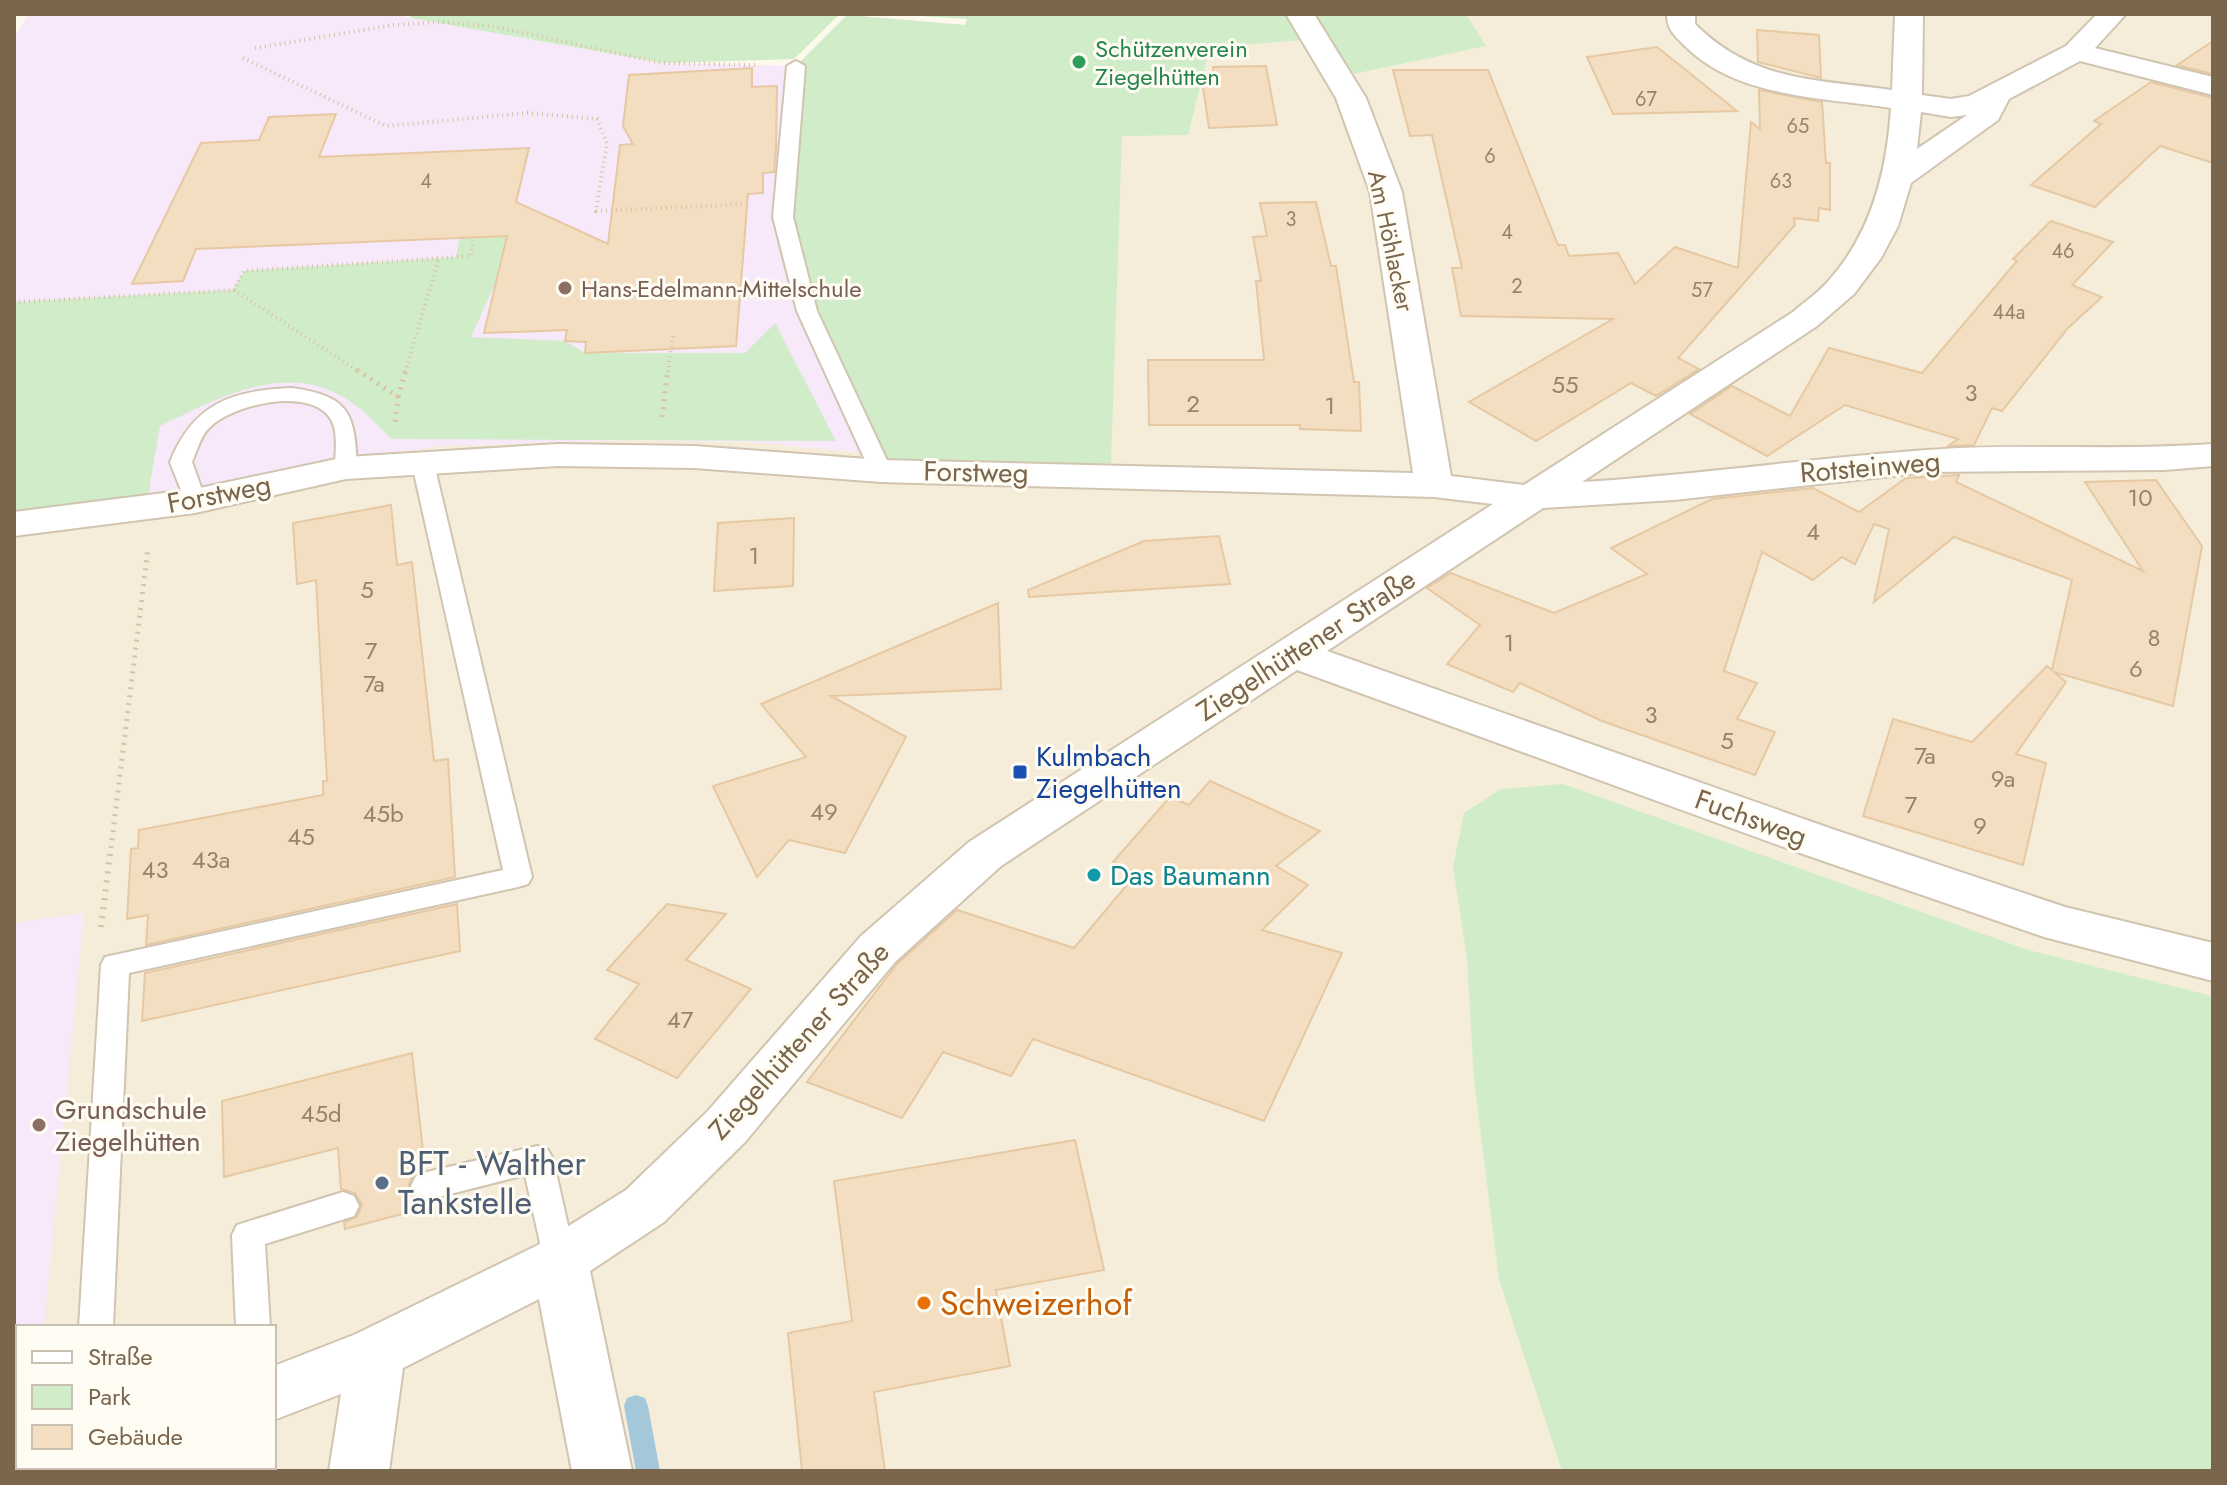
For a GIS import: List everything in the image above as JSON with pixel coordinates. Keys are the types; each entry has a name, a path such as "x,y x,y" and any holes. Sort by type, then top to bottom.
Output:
{"street":[{"name":"Am Höhlacker","path":"1300,14 1351,98 1386,192 1434,485"},
{"path":"1681,14 1681,26 1710,55 1760,79 1951,108 1977,104 2076,52 2112,14"},
{"name":"Ziegelhüttener Straße","path":"276,1392 376,1353 560,1261 645,1206 726,1127 878,949 985,854 1294,654 1528,497 1771,344 1842,287 1882,227 1897,178 1907,102 1909,14"},
{"path":"2076,52 2213,86"},
{"path":"1897,178 1987,114 2001,92"},
{"name":"Rotsteinweg","path":"1528,497 1674,488 1929,461 2164,459 2213,455"},
{"name":"Forstweg","path":"14,524 195,501 346,468 604,456 694,457 881,471 1434,485 1528,497"},
{"name":"Fuchsweg","path":"1294,654 1819,842 2061,924 2213,962"},
{"path":"560,1261 602,1471"},
{"path":"359,1471 376,1353"}],"lane":[{"path":"796,66 783,217 807,311 881,471"},
{"path":"195,501 181,462 190,437 206,419 249,399 305,395 337,411 344,424 346,468"},
{"path":"96,1325 115,965 518,877 423,464"},
{"path":"427,1186 537,1159 560,1261"},
{"path":"253,1325 248,1235 343,1206"}],"path":[{"path":"255,48 295,47 372,28 441,22 504,28 663,63 796,66"},
{"path":"243,58 386,126 528,113 597,119 607,143 596,211 784,203"},
{"path":"14,302 234,290 244,271 471,256 473,240"},
{"path":"398,397 439,258"},
{"path":"662,420 673,335"},
{"path":"115,965 99,923 154,506"}],"shaded area":[{"name":"Hans-Edelmann-Mittelschule","path":"29,14 390,14 663,63 796,66 847,15 965,25 1122,136 1111,463 857,452 748,442 633,440 438,446 165,493 14,513 14,36"},
{"path":"973,14 2213,14 2213,996 2025,949 1468,958 1474,1081 1499,1280 1562,1471 14,1471 14,513 165,493 438,446 633,440 748,442 857,452 1111,463"},
{"name":"Grundschule Ziegelhütten","path":"84,913 44,1325 16,1325 16,1413 14,1413 14,923"}],"green space":[{"path":"409,14 840,14 794,59 663,63 411,18"},
{"path":"889,14 1466,14 1486,46 1339,77 1318,39 1210,47 1188,135 1122,136 1111,463 881,471 807,311 783,217 796,66 847,15 965,25 967,19"},
{"path":"529,226 560,273 496,282 471,337 565,341 585,353 745,353 775,323 836,441 392,439 357,406 327,389 303,383 278,383 230,394 160,426 148,495 14,519 14,302 233,290 244,271 456,257 462,227"},
{"path":"1563,784 2025,949 2213,996 2213,1471 1562,1471 1499,1280 1474,1081 1467,958 1453,867 1464,813 1501,789"}],"building":[{"path":"1757,30 1819,35 1821,78 1758,62"},
{"path":"2213,41 2213,74 2177,65"},
{"path":"1657,47 1737,111 1613,114 1587,57"},
{"path":"1266,66 1277,125 1209,128 1202,81 1214,81 1213,67"},
{"path":"752,68 752,87 777,86 776,149 774,172 763,173 763,193 748,194 736,346 585,353 586,342 565,341 567,330 484,333 507,236 196,249 183,281 132,284 201,143 259,140 269,117 336,114 319,157 529,148 516,202 608,244 620,145 633,144 623,126 629,75"},
{"path":"1393,70 1488,70 1558,245 1565,245 1569,256 1618,253 1635,284 1675,247 1738,268 1751,122 1760,129 1759,90 1822,102 1826,163 1830,163 1830,210 1819,208 1818,221 1794,218 1795,225 1678,358 1699,369 1656,396 1631,383 1536,441 1469,402 1613,319 1461,316 1452,268 1462,268 1432,135 1410,136"},
{"path":"2151,82 2213,98 2213,163 2160,146 2095,207 2031,185 2101,124 2094,121"},
{"path":"1316,202 1331,266 1336,266 1354,382 1359,382 1361,431 1300,429 1300,425 1149,425 1148,360 1264,360 1256,281 1261,281 1253,237 1267,236 1260,203"},
{"path":"2051,221 2113,242 2072,285 2102,297 2068,328 2002,411 1992,408 1974,445 1948,446 1958,439 1845,405 1767,456 1690,414 1732,386 1790,416 1829,348 1922,373 2017,261 2013,259"},
{"path":"1959,475 1956,482 2143,571 2085,482 2156,480 2202,546 2173,706 2054,672 2066,682 2016,754 2046,763 2023,865 1863,816 1893,719 1972,742 2047,666 2052,670 2072,580 1954,537 1874,602 1889,529 1874,524 1855,564 1842,557 1813,580 1762,552 1724,671 1757,683 1737,719 1775,732 1755,775 1602,721 1520,683 1513,692 1447,664 1480,625 1427,588 1451,573 1554,613 1647,574 1611,548 1712,499 1813,488 1859,512 1906,478"},
{"path":"391,505 397,565 412,562 434,761 448,759 455,877 146,945 148,915 127,919 131,849 138,848 139,830 323,795 323,781 327,781 316,580 297,584 293,523"},
{"path":"794,518 793,586 714,591 718,523"},
{"path":"1219,536 1230,584 1029,597 1028,590 1144,541"},
{"path":"998,603 1001,689 831,696 906,737 845,853 789,840 757,877 713,786 806,757 761,704"},
{"path":"1210,781 1320,831 1276,866 1308,885 1262,930 1342,953 1264,1121 1033,1039 1011,1076 943,1052 902,1118 807,1082 897,964 957,910 1074,948 1137,873 1113,862 1170,797 1189,805"},
{"path":"457,904 460,951 142,1021 145,973"},
{"path":"667,904 726,914 686,960 751,989 677,1078 595,1039 639,984 607,970"},
{"path":"412,1053 425,1169 413,1175 408,1187 413,1197 429,1203 429,1207 345,1229 344,1222 357,1217 362,1205 355,1193 341,1189 338,1148 224,1177 222,1101"},
{"name":"Schweizerhof","path":"1075,1140 1104,1270 996,1290 1010,1366 874,1392 885,1471 802,1471 788,1333 852,1321 834,1181"}],"waterway":[{"path":"636,1406 648,1471"}],"place":[{"name":"Schützenverein Ziegelhütten","path":"1079,62"},
{"name":"Hans-Edelmann-Mittelschule","path":"565,288"},
{"name":"Kulmbach Ziegelhütten","path":"1020,772"},
{"name":"Das Baumann","path":"1094,875"},
{"name":"Grundschule Ziegelhütten","path":"39,1125"},
{"name":"BFT - Walther Tankstelle","path":"382,1183"},
{"name":"Schweizerhof","path":"924,1303"}]}
